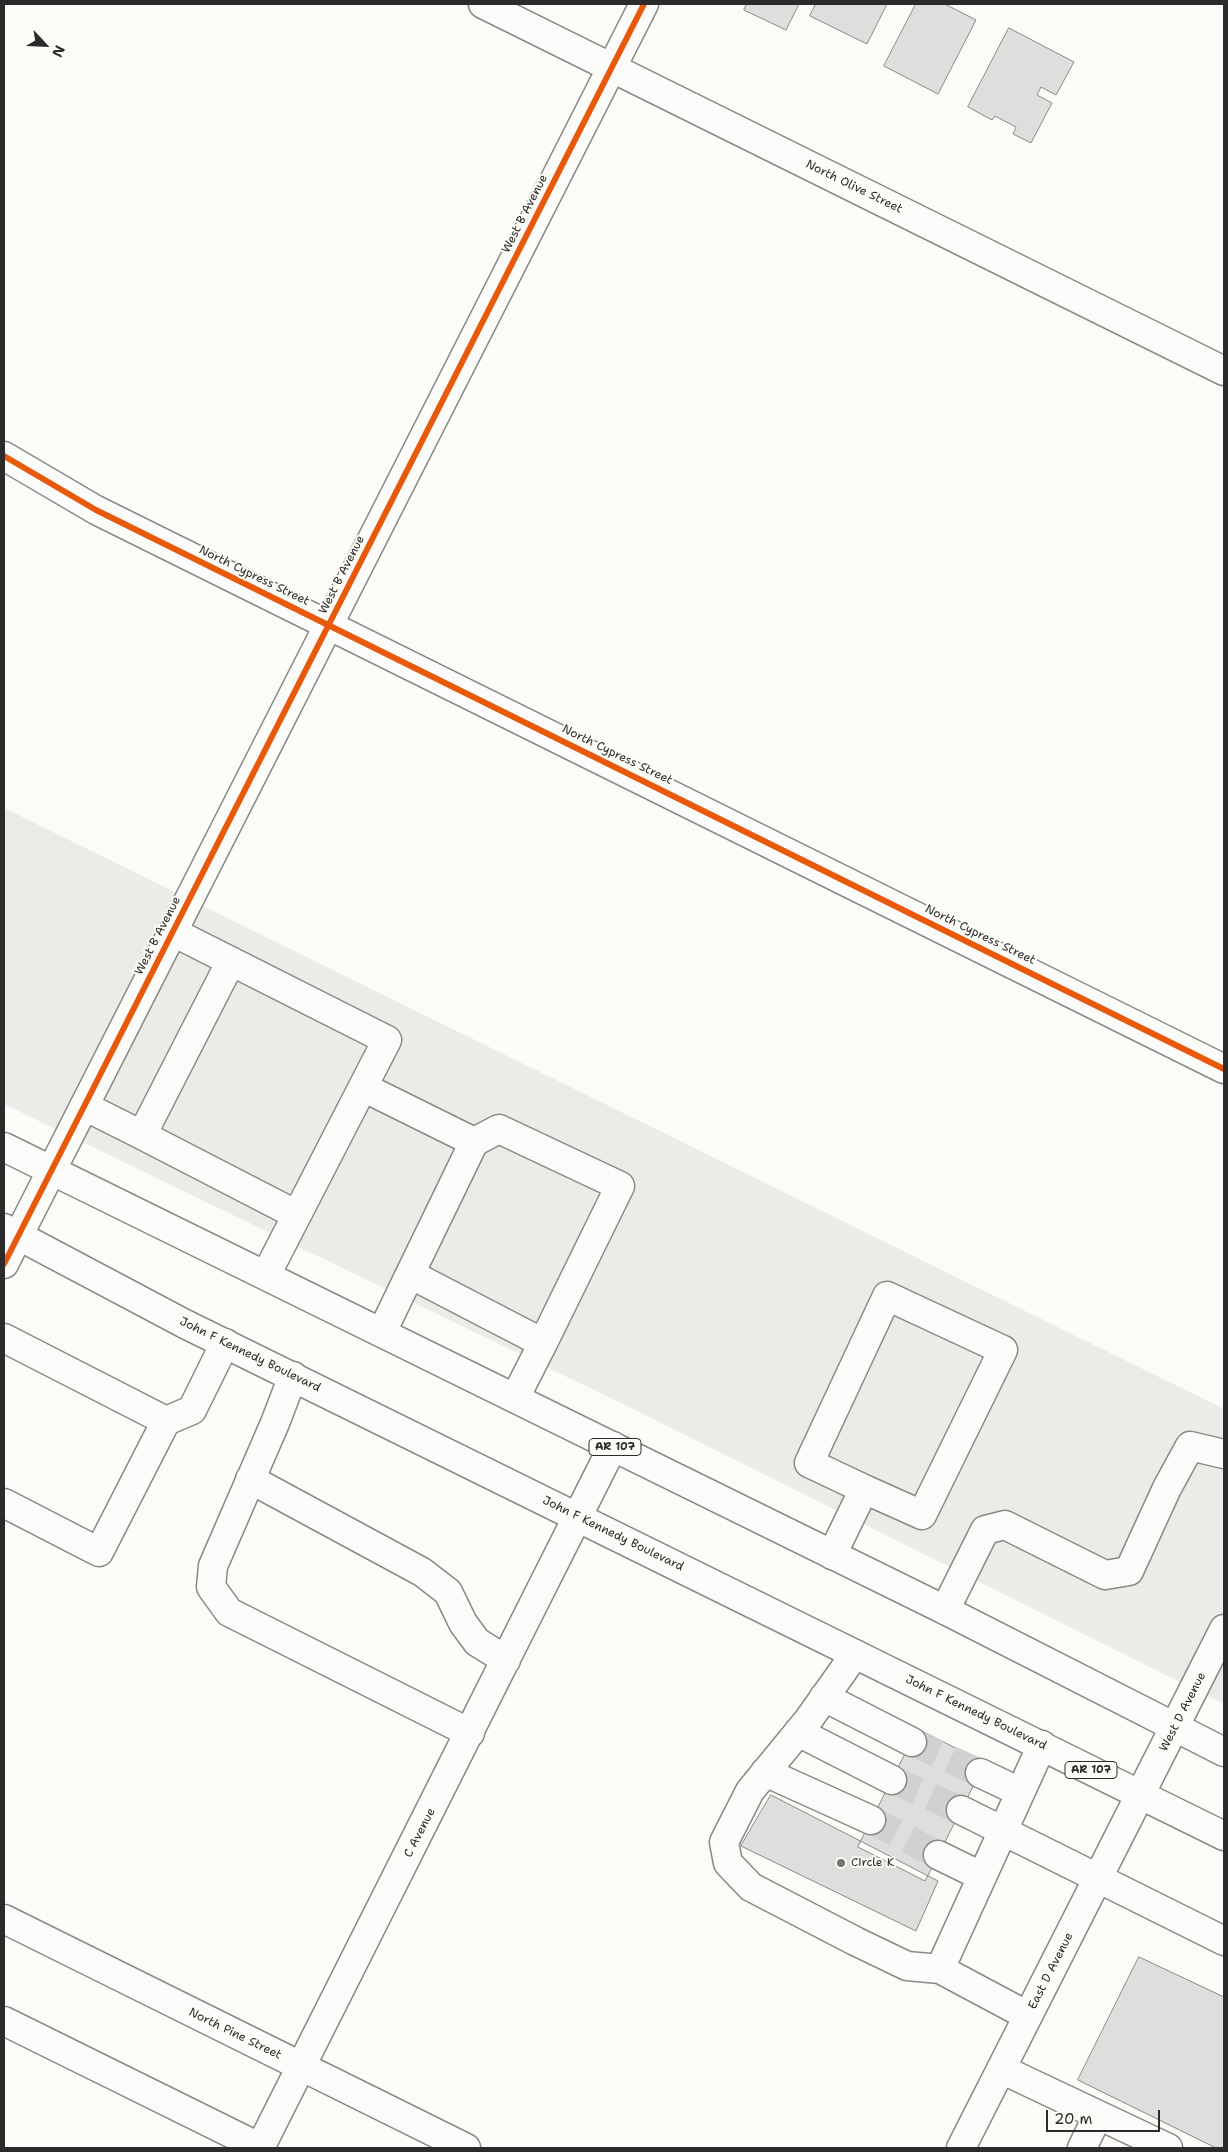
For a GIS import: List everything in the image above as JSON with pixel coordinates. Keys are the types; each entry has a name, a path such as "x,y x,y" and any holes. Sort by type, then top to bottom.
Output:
{"street":[{"name":"North Olive Street","path":"483,4 1224,371"},
{"name":"West B Avenue","path":"4,1264 11,1232 52,1170 644,4"},
{"name":"North Cypress Street","path":"4,456 96,510 1224,1069"},
{"path":"173,932 387,1040 266,1276"},
{"path":"142,1135 231,961"},
{"path":"363,1086 474,1142"},
{"path":"84,1106 297,1215"},
{"path":"382,1332 474,1142 499,1129 620,1186 515,1398"},
{"name":"AR 107","path":"4,1147 945,1610 1224,1752"},
{"name":"John F Kennedy Boulevard","path":"11,1232 224,1343 1224,1836"},
{"path":"410,1274 542,1342"},
{"path":"887,1296 1003,1350 922,1515 864,1489 808,1462 887,1296"},
{"path":"4,1338 166,1420"},
{"path":"4,1503 99,1552 166,1420 192,1410 224,1343"},
{"path":"293,1376 275,1423 213,1566 211,1587 229,1612 470,1733"},
{"name":"C Avenue","path":"260,2148 470,1733 612,1446"},
{"path":"945,1610 985,1530 1005,1525 1104,1575 1129,1570 1167,1488 1190,1446 1224,1454"},
{"path":"250,1479 422,1572 448,1592 463,1623 477,1642 506,1660"},
{"path":"832,1555 864,1489"},
{"name":"West D Avenue","path":"1141,1794 1221,1644"},
{"path":"855,1654 798,1732 750,1791 724,1842 728,1863 751,1887 855,1941 907,1966 940,1969 1028,2016"},
{"path":"824,1697 912,1742"},
{"path":"798,1732 892,1780"},
{"path":"940,1969 1042,1745"},
{"path":"765,1772 872,1820"},
{"path":"980,1773 1020,1792"},
{"name":"East D Avenue","path":"962,2148 1141,1794"},
{"path":"961,1810 1224,1941"},
{"path":"938,1855 981,1876"},
{"name":"North Pine Street","path":"4,1919 466,2148"},
{"path":"4,2021 260,2148"},
{"path":"1001,2069 1168,2148"},
{"path":"1082,2148 1098,2115"}],"shaded area":[{"path":"4,808 1224,1409 1224,1704 629,1407 4,1104"}],"building":[{"path":"747,4 799,4 786,30 744,10"},
{"path":"816,4 887,4 867,44 810,16"},
{"path":"916,4 945,4 976,20 938,94 884,66"},
{"path":"1009,28 1074,62 1056,95 1041,87 1037,95 1052,103 1031,143 1013,134 1016,127 995,116 992,120 968,107"},
{"name":"Circle K","path":"918,1729 985,1763 925,1881 858,1847"},
{"name":"Circle K","path":"771,1795 938,1881 916,1931 741,1846"},
{"path":"1139,1957 1224,1997 1224,2148 1216,2148 1078,2080"}],"tunnel":[{"path":"912,1742 980,1773"},
{"path":"892,1780 961,1810"},
{"path":"871,1820 938,1855"}],"cycle path":[{"path":"4,1264 644,4"},
{"path":"4,456 96,510 1224,1069"}],"place":[{"name":"Circle K","path":"841,1863"}]}
